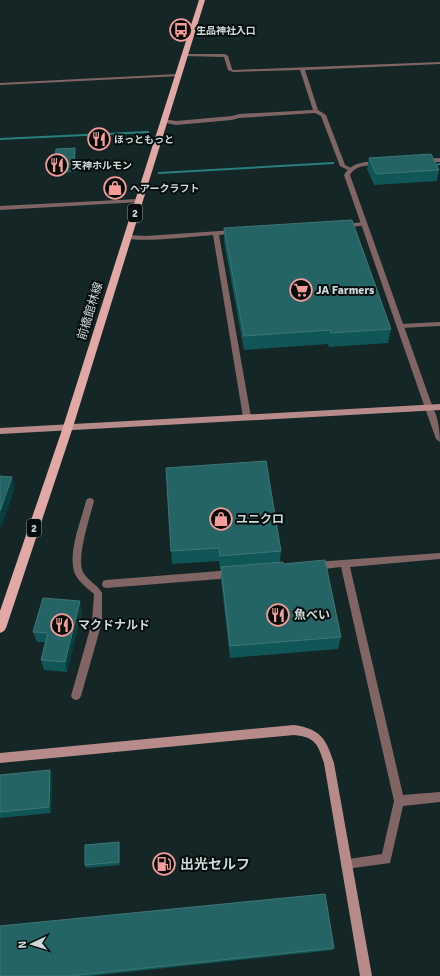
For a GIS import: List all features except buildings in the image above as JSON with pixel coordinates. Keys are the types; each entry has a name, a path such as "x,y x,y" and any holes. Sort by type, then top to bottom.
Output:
{"main road":[{"name":"前橋館林線","path":"0,628 68,427 202,0"}],"street":[{"path":"184,55 223,55 226,56 230,70 233,71 440,63"},
{"path":"302,69 316,111"},
{"path":"0,84 178,76"},
{"path":"164,121 176,123 232,118 239,116 316,111 323,115 343,166 350,168"},
{"path":"417,162 440,160"},
{"path":"386,163 356,165 350,168 347,174 440,439"},
{"path":"0,208 138,201"},
{"path":"334,226 365,224"},
{"path":"127,236 146,238 240,232"},
{"path":"216,234 246,417"},
{"path":"400,326 440,324"},
{"path":"0,431 440,407"},
{"path":"76,696 97,622 98,593 79,573 76,562 78,544 90,501"},
{"path":"306,567 440,556"},
{"path":"345,564 399,801 386,859 346,864"},
{"path":"106,584 237,573"},
{"path":"0,758 294,730 307,731 317,737 324,746 329,764 366,976"},
{"path":"399,801 440,797"}],"waterway":[{"path":"0,139 148,132"},
{"path":"159,173 333,163"},
{"path":"435,165 440,164"}],"place":[{"name":"生品神社入口","path":"181,30"},
{"name":"ほっともっと","path":"99,139"},
{"name":"天神ホルモン","path":"57,165"},
{"name":"ヘアークラフト","path":"115,188"},
{"name":"JA Farmers","path":"301,290"},
{"name":"ユニクロ","path":"221,519"},
{"name":"魚べい","path":"278,615"},
{"name":"マクドナルド","path":"62,625"},
{"name":"出光セルフ","path":"164,864"}]}
